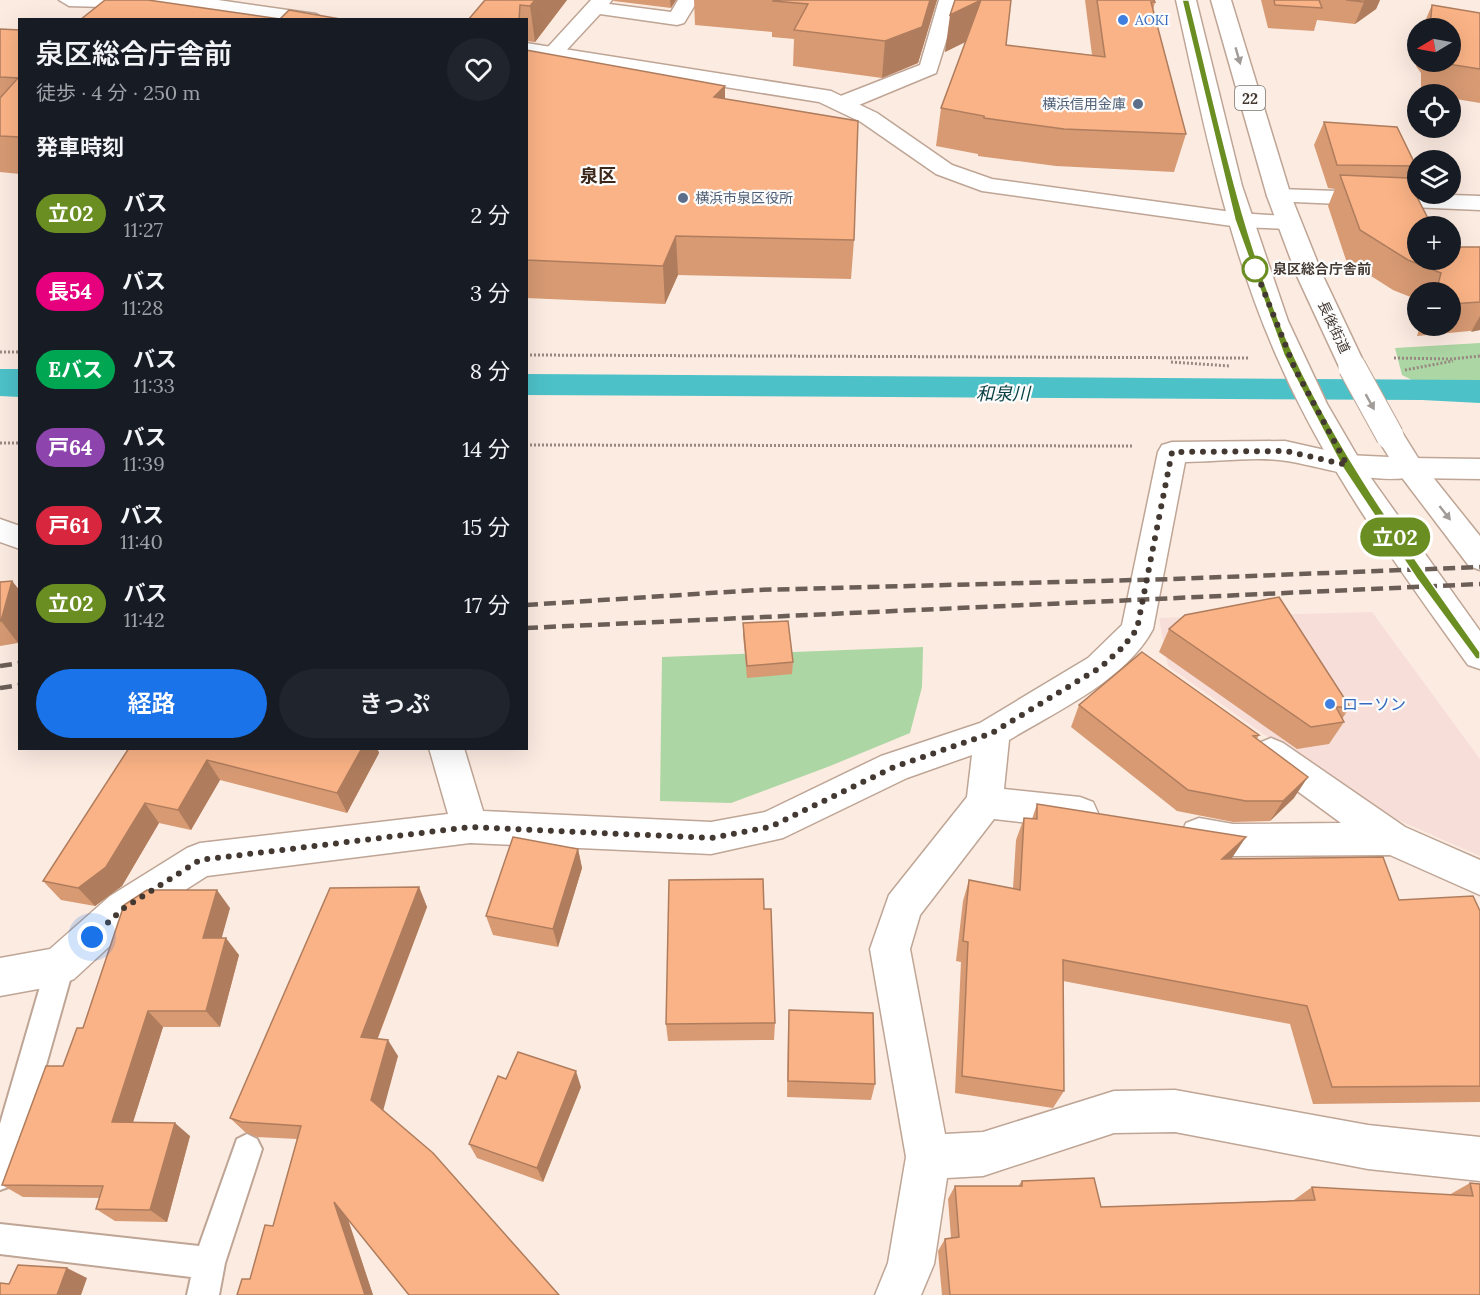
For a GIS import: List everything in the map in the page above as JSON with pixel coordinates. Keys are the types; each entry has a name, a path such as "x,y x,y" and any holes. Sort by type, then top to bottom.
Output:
{"street":[{"path":"69,0 205,4 302,18"},
{"path":"554,52 600,4 677,19 688,0"},
{"path":"846,102 929,69 949,0"},
{"name":"22","path":"1186,0 1239,220 1292,362 1347,465 1421,576 1480,656"},
{"name":"長後街道","path":"1221,0 1279,196 1349,362 1389,436 1410,468 1480,558"},
{"path":"528,49 823,96 846,102 864,112 937,166 959,177 990,186 1239,220 1289,222"},
{"path":"1279,196 1480,203"},
{"path":"0,977 60,966 124,908 200,860 470,827 711,838 770,827 894,767 992,733 1101,667 1123,647 1137,629 1172,452 1286,451 1347,465 1480,470"},
{"path":"0,530 18,537"},
{"path":"1123,647 1152,668"},
{"path":"898,1295 911,1264 928,1157 890,949 903,907 985,802 992,733"},
{"path":"1248,736 1392,839 1480,878"},
{"path":"447,750 470,827"},
{"path":"985,802 1115,818"},
{"path":"1162,826 1233,840 1392,839"},
{"path":"928,1157 983,1154 1114,1112 1175,1111 1368,1147 1480,1159"}],"lane":[{"path":"0,1175 60,966"},
{"path":"203,1295 209,1263 247,1149"},
{"path":"0,1239 209,1263"}],"path":[{"path":"0,352 18,352"},
{"path":"528,355 1292,362"},
{"path":"1406,370 1480,356"},
{"path":"1349,362 1474,357"},
{"path":"1134,359 1230,366"},
{"path":"0,443 18,443"},
{"path":"528,445 1136,446 1172,452"}],"shaded area":[{"name":"ローソン","path":"1372,612 1480,759 1480,856 1398,820 1273,741 1168,666 1159,618"}],"green space":[{"path":"1480,343 1480,381 1414,381 1402,375 1395,348"},
{"path":"923,647 922,687 910,733 731,803 660,801 662,657"}],"water":[{"path":"0,369 18,369 18,397 0,396"},
{"name":"和泉川","path":"528,374 1480,380 1480,403 1422,400 528,395"}],"building":[{"path":"105,0 148,0 273,18 82,18"},
{"path":"485,0 535,0 530,6 520,5 519,18 470,18"},
{"path":"773,0 930,0 922,27 885,41 794,30 808,4"},
{"path":"955,0 981,0 950,15"},
{"path":"981,0 1011,0 1006,45 1105,57 1097,0 1154,0 1155,2 1151,2 1186,134 1064,129 984,118 984,116 941,108"},
{"path":"1274,0 1319,0 1322,8 1275,5"},
{"path":"1432,5 1480,13 1480,69 1461,66 1461,18 1431,18"},
{"path":"289,10 335,18 281,18"},
{"path":"0,29 18,30 18,78 0,77"},
{"name":"横浜市泉区役所","path":"528,50 725,86 714,97 858,121 854,240 676,236 663,266 528,260"},
{"path":"18,78 18,137 0,136 0,98"},
{"path":"1324,122 1397,127 1408,150 1407,166 1337,165"},
{"path":"1340,175 1407,178 1407,204 1421,204 1427,216 1407,216 1407,259 1360,230"},
{"path":"1461,247 1480,247 1480,302 1461,303 1461,282 1439,282 1441,273 1433,270 1461,270"},
{"path":"12,581 1,621 0,621 0,582"},
{"path":"1279,597 1350,707 1336,707 1344,722 1311,727 1169,629 1185,615"},
{"path":"788,621 793,662 747,666 743,623"},
{"path":"1142,652 1259,735 1253,736 1308,777 1283,801 1246,801 1188,790 1079,705"},
{"path":"128,750 361,750 337,793 207,760 178,810 145,803 106,867 78,888 43,881"},
{"path":"1037,804 1246,837 1222,859 1383,857 1399,900 1473,896 1480,911 1480,1086 1332,1087 1307,1006 1063,960 1064,1091 962,1076 968,942 963,941 969,880 1020,890 1024,818 1037,819"},
{"path":"513,837 578,849 553,929 486,916"},
{"path":"763,879 764,909 771,909 775,1023 666,1024 669,880"},
{"path":"419,887 361,1037 388,1040 371,1100 433,1153 559,1295 409,1295 334,1202 365,1295 237,1295 242,1279 250,1279 265,1225 273,1226 301,1126 242,1122 230,1118 330,888"},
{"path":"147,890 217,890 203,938 226,938 206,1011 148,1011 112,1122 175,1123 150,1210 96,1209 103,1186 2,1185 46,1066 63,1066 77,1028 83,1028 124,905"},
{"path":"789,1010 873,1013 875,1084 788,1081"},
{"path":"518,1052 576,1071 537,1168 469,1144 498,1076 506,1079"},
{"path":"1094,1178 1101,1207 1315,1200 1312,1187 1473,1196 1470,1183 1480,1184 1480,1295 950,1295 945,1239 959,1237 955,1186 1022,1186 1022,1181"},
{"path":"18,1265 67,1268 57,1295 0,1295 0,1283 9,1284"}],"railway":[{"path":"528,605 757,590 1173,579 1480,567"},
{"path":"528,628 1480,584"},
{"path":"0,666 18,663"},
{"path":"0,688 18,685"}],"bus line":[{"name":"立02","path":"1186,0 1239,220 1254,268 1295,369 1347,465 1421,576 1480,656"}],"place":[{"name":"AOKI","path":"1123,20"},
{"name":"横浜信用金庫","path":"1138,104"},
{"name":"横浜市泉区役所","path":"683,198"},
{"name":"泉区総合庁舎前","path":"1255,269"},
{"name":"ローソン","path":"1330,704"}],"district":[{"name":"泉区","path":"598,175"}],"route":[{"path":"92,937 124,908 200,860 470,827 711,838 770,827 894,767 992,733 1101,667 1123,647 1137,629 1172,452 1286,451 1347,465 1295,369 1255,269"}]}
